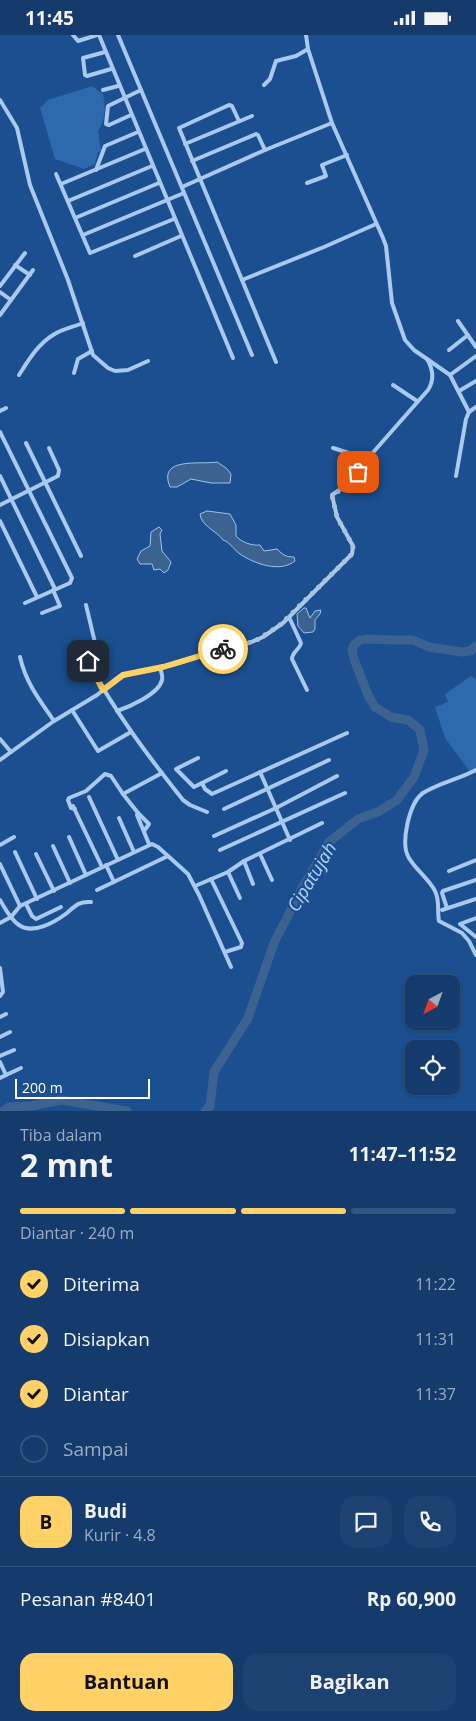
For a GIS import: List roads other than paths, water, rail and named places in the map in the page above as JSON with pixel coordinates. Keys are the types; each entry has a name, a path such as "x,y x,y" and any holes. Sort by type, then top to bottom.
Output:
{"street":[{"path":"73,35 77,41 98,35 233,357"},
{"path":"118,35 252,355"},
{"path":"306,35 308,49 332,123 386,247 389,290 395,315 408,343 450,375 469,411 456,476"},
{"path":"264,85 270,79 276,61 296,56 308,49"},
{"path":"104,52 84,57 82,60 85,75 111,69"},
{"path":"103,90 118,85"},
{"path":"131,115 111,125 106,124 108,106 141,90"},
{"path":"0,100 17,128 30,185 68,280 93,355 115,371 124,371 148,361"},
{"path":"239,121 231,105 179,127 276,362"},
{"path":"185,144 252,116"},
{"path":"182,187 332,123"},
{"path":"96,170 105,146 138,132"},
{"path":"192,161 256,134 265,150"},
{"path":"61,184 145,149"},
{"path":"307,183 326,176 322,165 347,155"},
{"path":"68,201 152,166"},
{"path":"56,174 83,235 88,251 91,253 174,219"},
{"path":"75,218 159,183"},
{"path":"83,235 184,193"},
{"path":"242,280 376,224"},
{"path":"135,256 181,236"},
{"path":"0,286 24,253"},
{"path":"16,265 30,275"},
{"path":"0,315 33,271"},
{"path":"0,293 11,300"},
{"path":"458,321 476,347"},
{"path":"19,375 33,354 48,339 57,333 83,323"},
{"path":"449,349 468,335"},
{"path":"74,373 78,359 92,351"},
{"path":"450,375 476,356"},
{"path":"0,760 123,675 160,668 255,641 275,629 289,617 352,554 353,546 337,517 332,496 351,482 368,459 428,389 432,382 432,369 427,359"},
{"path":"459,391 476,381"},
{"path":"393,385 417,401"},
{"path":"469,411 476,407"},
{"path":"0,411 6,408"},
{"path":"0,432 72,577 70,583 25,603"},
{"path":"26,443 81,556"},
{"path":"0,505 57,478 59,475 56,463 49,448"},
{"path":"334,448 368,459"},
{"path":"0,476 60,606 42,613"},
{"path":"0,521 37,597"},
{"path":"86,605 97,651 88,661 103,690 131,732 186,803 207,812"},
{"path":"289,617 301,643 292,659 307,690"},
{"path":"20,657 28,683 54,721"},
{"path":"117,711 144,699 159,685 162,680 160,668"},
{"path":"72,710 98,751 131,732"},
{"path":"202,783 205,789 212,794 347,733"},
{"path":"0,739 12,752"},
{"path":"198,758 176,769 194,787 226,771"},
{"path":"224,809 329,760"},
{"path":"476,770 428,791 417,799 408,818 406,849 409,858 435,891 440,921 462,933 469,941 476,955"},
{"path":"260,772 290,840"},
{"path":"123,794 162,773"},
{"path":"114,882 74,807 71,809 69,798 86,791 106,774 112,776 138,813 150,824 144,831"},
{"path":"214,836 276,808 337,776"},
{"path":"220,850 345,793"},
{"path":"89,797 118,860"},
{"path":"138,813 149,844"},
{"path":"119,818 134,852"},
{"path":"195,886 228,872 244,861 322,823"},
{"path":"0,845 14,837"},
{"path":"68,837 86,875"},
{"path":"0,923 11,917 20,906 149,844 156,845 188,874 231,967"},
{"path":"53,846 70,883"},
{"path":"15,852 37,899"},
{"path":"36,854 54,891"},
{"path":"260,854 272,880"},
{"path":"98,890 168,856"},
{"path":"449,871 476,860"},
{"path":"244,861 253,884"},
{"path":"0,864 20,906"},
{"path":"228,872 240,898"},
{"path":"211,879 242,943 240,947 225,952"},
{"path":"476,880 443,891 442,893 444,909 476,899"},
{"path":"0,900 11,917 23,927 38,928 67,913 76,905 91,902"},
{"path":"26,904 32,917 36,919 61,907"},
{"path":"476,918 460,924 476,937"},
{"path":"0,968 3,992 0,996"},
{"path":"0,1017 6,1014"},
{"path":"0,1037 10,1032"},
{"path":"0,1056 14,1050"},
{"path":"0,1063 6,1075"},
{"path":"0,1078 21,1067"}],"waterway":[{"name":"Cipatujah","path":"205,1111 210,1106 214,1072 248,1018 274,943 302,888 329,842 358,819 378,812 397,800 414,777 424,750 420,730 408,720 391,717 375,707 368,695 354,659 352,650 354,645 360,640 367,639 413,640 429,647 462,652 470,651 476,646"},
{"name":"Cipatujah","path":"3,1111 9,1107 31,1106 61,1100 127,1111"}]}
